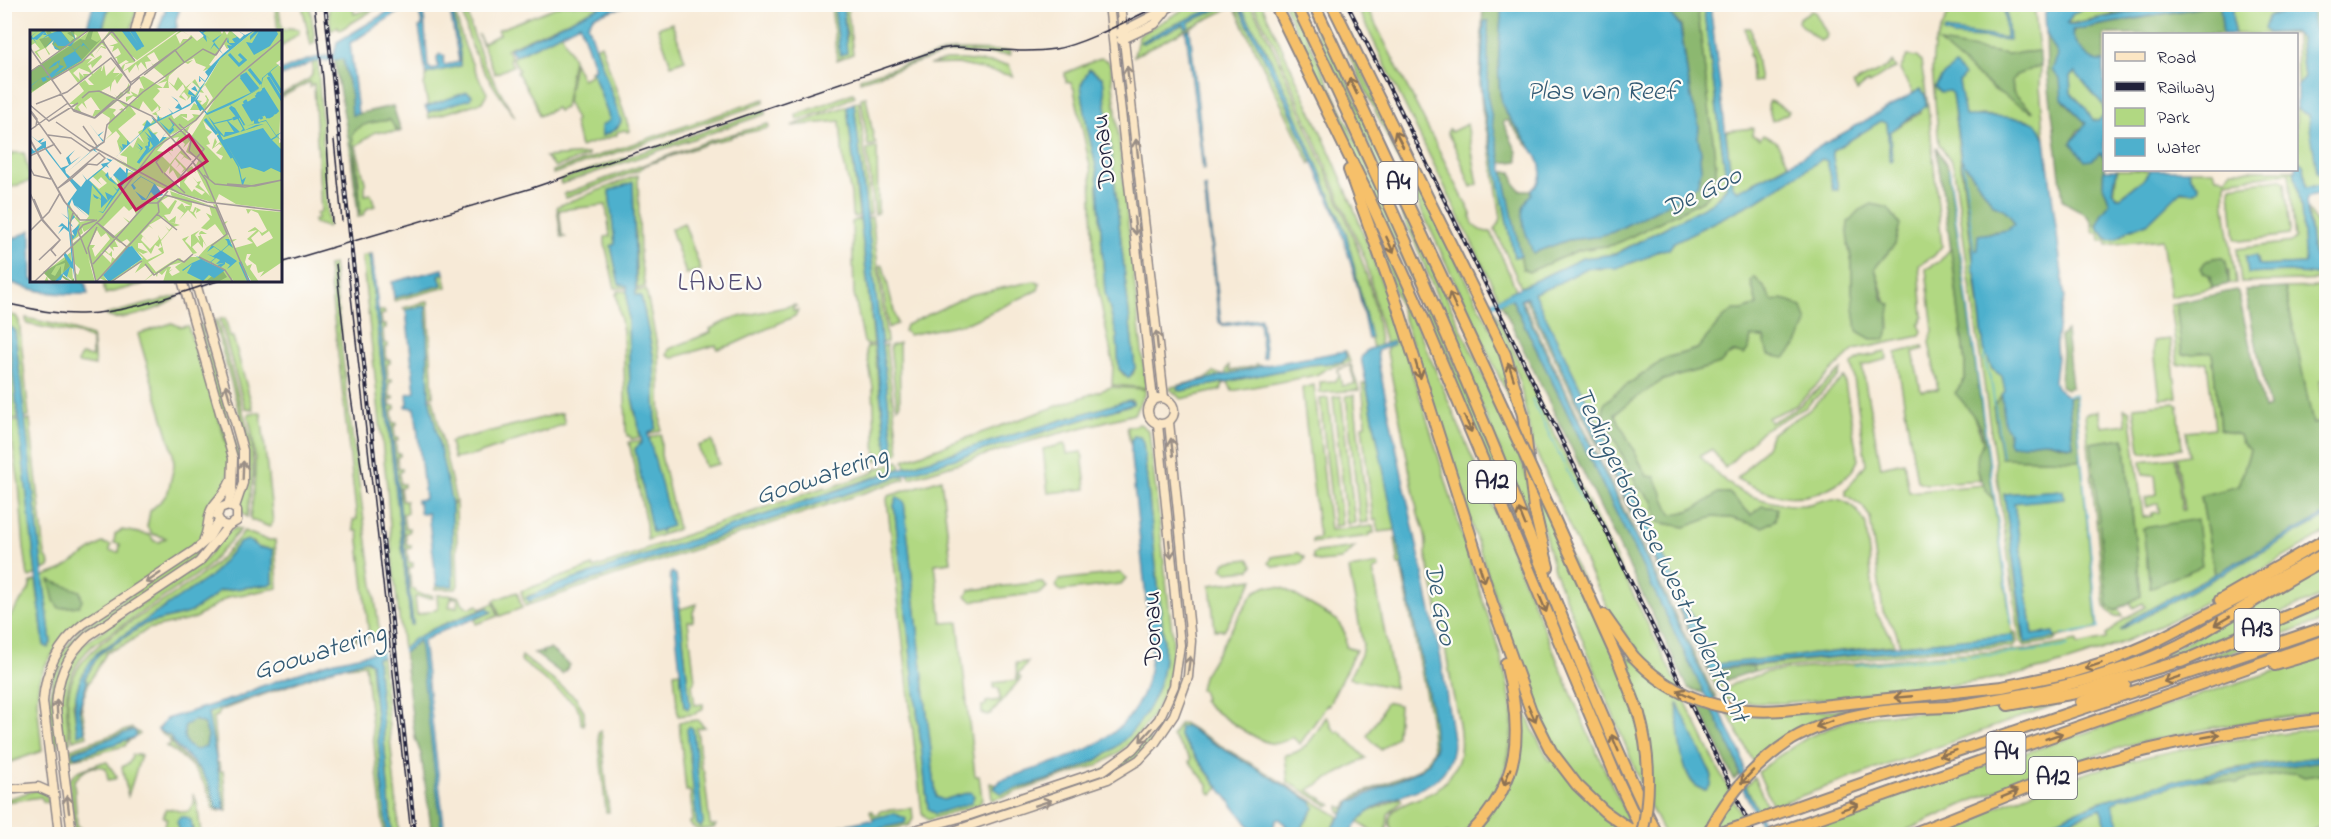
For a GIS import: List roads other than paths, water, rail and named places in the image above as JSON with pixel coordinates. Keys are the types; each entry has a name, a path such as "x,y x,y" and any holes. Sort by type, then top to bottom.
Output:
{"highway":[{"name":"A12","path":"1275,4 1366,191 1414,299 1642,834"},
{"name":"A12","path":"1296,4 1426,287 1620,755 1657,834"},
{"name":"A12","path":"1332,4 1507,360 1521,404 1535,517 1559,610"},
{"name":"A4","path":"1315,7 1588,591 1627,681 1644,735 1648,775 1647,807 1642,834"},
{"name":"A12","path":"1335,130 1396,301 1491,600 1531,711 1555,757 1594,803 1637,834"},
{"name":"A13","path":"2166,636 2215,602 2326,539"},
{"name":"A4","path":"1588,591 1633,656 1661,680 1698,700 1731,709 1783,710 1963,692 2027,683 2096,665 2166,636 2326,553"},
{"name":"A4","path":"1948,707 2058,689 2127,668 2199,634 2326,560"},
{"name":"A13","path":"2003,733 2187,659 2326,599"},
{"name":"A12","path":"1470,834 1492,809 1503,788 1512,765 1516,737 1514,697 1491,600"},
{"name":"A4","path":"1717,834 2003,733 2122,696 2326,627"},
{"name":"A4","path":"1773,834 2326,640"},
{"name":"A13","path":"2217,680 2326,650"},
{"name":"A4","path":"1708,834 1740,784 1765,759 1791,740 1822,724 1852,715 1880,711 1999,706 2061,697 2187,659"},
{"name":"A12","path":"1911,834 2035,784 2144,750 2230,732 2326,719"},
{"name":"A12","path":"1926,834 1956,817"}],"main road":[{"path":"136,30 142,4"},
{"path":"145,30 153,4"},
{"name":"Donau","path":"1109,4 1153,400"},
{"name":"Donau","path":"1120,4 1164,398"},
{"path":"1114,39 1173,6"},
{"path":"72,834 56,709 57,690 64,666 88,636 199,562 228,526 234,524 238,519 238,513 231,506 233,473 230,445 183,282"},
{"path":"196,282 243,450 243,483 231,506"},
{"path":"1164,398 1174,408 1173,416 1169,422 1158,424 1151,421 1148,407 1153,400 1164,398"},
{"name":"Donau","path":"945,834 1108,780 1139,760 1155,743 1174,716 1188,677 1191,640 1169,422"},
{"name":"Donau","path":"900,834 970,814 1104,770 1133,749 1159,719 1174,686 1180,645 1158,424"},
{"path":"201,544 210,525 212,508 224,496 233,473"},
{"path":"59,834 43,702 46,680 56,654 68,637 83,624 208,539 219,521 218,511 221,507 231,506"},
{"path":"219,521 228,526"},
{"path":"15,789 38,787 54,794"}],"water":[{"path":"93,5 109,5 102,30 86,30"},
{"path":"167,5 181,5 176,20 177,28 158,30"},
{"path":"399,5 413,5 350,43 358,114 352,115 351,96 343,59 313,62 282,76 282,71 300,63 334,55 337,42"},
{"path":"418,5 423,5 428,67 433,70 438,67 437,57 440,54 445,56 443,63 445,65 459,62 449,5 452,5 460,66 426,74"},
{"path":"604,5 630,5 594,16 588,24 621,121 611,132 602,136 601,126 610,120 592,70 595,69 580,24 515,56 509,49"},
{"path":"834,5 843,5 847,53 840,55"},
{"path":"1221,5 1227,5 1189,22 1189,27 1185,28 1184,24 1143,43 1140,42 1167,28"},
{"name":"Plas van Reef","path":"1502,5 1671,5 1670,14 1680,26 1691,98 1699,125 1701,170 1697,185 1685,195 1613,232 1568,240 1533,253 1522,215 1531,190 1539,181 1541,170 1531,147 1503,106 1499,84"},
{"name":"Tedingerbroekse West-Molentocht","path":"1703,5 1710,5 1732,186 1737,191 1775,172 1921,89 1925,95 1926,106 1890,132 1892,160 1890,161 1887,123 1881,121 1832,151 1838,190 1833,190 1827,161 1822,159 1758,200 1674,242 1669,249 1659,250 1645,258 1616,268 1587,268 1551,287 1534,293 1716,664 2013,635 2014,643 1937,647 1719,668 1720,675 1713,677 1527,297 1520,300 1742,756 1745,785 1769,834 1765,834 1743,789 1737,761 1509,293 1583,258 1616,254 1713,202 1723,192 1727,185"},
{"path":"2004,5 2006,5 2009,40 1953,36 1944,33 1945,30 2006,38"},
{"path":"2054,5 2087,5 2072,15 2067,23 2070,25 2165,5 2211,5 2072,30 2083,52 2094,59 2103,61 2103,105 2075,72 2070,76 2071,93 2085,107 2093,120 2098,121 2103,116 2103,157 2100,153 2092,160 2085,161 2071,143 2086,123 2062,99 2060,79 2052,70 2058,55 2046,33 2045,13"},
{"path":"2220,5 2233,5 2234,33 2223,33"},
{"path":"2293,5 2312,5 2316,31 2326,44 2326,68 2322,73 2320,84 2321,108 2326,116 2326,193 2308,196 2306,201 2313,254 2321,271 2317,275 2289,272 2248,274 2246,256 2256,256 2258,265 2261,266 2305,264 2301,207 2294,171 2298,171 2298,161 2304,165 2306,187 2322,185 2325,182 2317,172 2308,115 2298,110 2298,85 2304,78 2300,38 2298,33 2294,32 2268,33 2264,29 2268,17 2285,12"},
{"path":"1243,11 1268,54 1289,98 1346,233 1371,338 1368,339 1358,288 1338,220 1285,99 1241,12"},
{"path":"1484,21 1488,21 1488,99 1521,256 1514,257 1483,104 1481,84"},
{"path":"1190,30 1205,169 1203,170 1186,31"},
{"path":"1955,65 1964,75 1959,82 1965,116 2022,119 2036,124 2043,133 2065,298 2056,345 2054,381 2056,387 2068,397 2073,446 2045,441 2011,445 2008,442 2009,432 2004,423 2002,395 2005,391 2002,376 1992,369 1984,349 1976,276 1973,268 1973,251 1977,250 1978,235 2008,230 2014,224 2007,212 1994,205 1961,159 1952,94 1949,91 1941,92 1935,87 1941,77"},
{"path":"1089,69 1103,78 1135,368 1129,378 1119,369 1117,336 1105,292 1097,171 1081,85"},
{"path":"467,92 472,95 470,99 428,112 425,107"},
{"path":"854,103 894,451 893,455 888,457 847,106"},
{"path":"2104,171 2117,171 2113,190 2117,197 2121,197 2143,180 2149,171 2189,171 2190,176 2199,186 2198,190 2192,193 2181,191 2149,222 2129,230 2117,239 2109,240 2097,227 2102,213 2110,203 2103,185"},
{"path":"633,182 636,295 641,296 654,360 656,428 648,434 672,526 662,529 661,532 660,530 652,532 635,449 642,442 630,388 627,286 619,284 611,246 615,244 609,191"},
{"path":"1204,187 1206,187 1221,322 1223,324 1261,318 1266,357 1263,358 1259,321 1223,326 1219,322"},
{"path":"30,230 30,282 85,282 88,294 47,292 8,281 8,288 6,288 5,243"},
{"path":"372,254 413,625 411,625 369,255"},
{"path":"443,269 444,273 439,275 442,285 394,298 392,282"},
{"path":"426,306 429,397 452,504 453,586 437,586 428,513 420,513 419,503 417,503 417,500 425,499 415,408 406,407 407,394 415,392 406,310"},
{"path":"10,327 15,330 51,642 48,648 44,645 8,329"},
{"path":"1393,341 1394,344 1377,351 1379,366 1441,659 1453,739 1451,757 1444,771 1434,781 1367,813 1359,820 1350,834 1328,834 1351,802 1420,770 1429,762 1435,749 1433,718 1361,358 1367,350"},
{"path":"1345,351 1346,358 1342,362 1310,365 1181,391 1177,389 1180,386 1266,365"},
{"path":"1129,400 1133,404 903,475 529,601 526,598 554,586 906,467"},
{"path":"1134,436 1140,437 1143,442 1164,643 1164,660 1156,693 1139,723 1114,748 1100,758 1038,783 1001,793 994,788 1001,780 1056,762 1104,739 1123,723 1138,703 1148,677 1151,645 1131,458 1131,440"},
{"path":"2063,490 2064,498 2014,503 2033,635 2054,632 2055,638 2025,643 2004,494"},
{"path":"897,497 904,502 936,797 943,800 970,792 974,796 971,803 935,814 928,808 894,505"},
{"path":"2326,514 2326,517 2120,630 2132,619"},
{"path":"248,540 259,548 273,549 273,584 219,591 189,613 145,624 99,654 85,678 87,682 79,709 85,732 78,735 75,701 79,682 97,653 211,576 239,543"},
{"path":"672,572 676,575 690,705 688,709 684,706 670,576"},
{"path":"488,608 492,612 437,633 423,641 445,834 442,834 419,640 404,653 377,658 392,834 387,834 371,663 366,660 332,669 208,713 225,810 216,808 208,783 197,766 177,747 170,736 158,730 166,719 238,697 259,687 331,662 381,651 403,649 414,639 437,627","holes":["194,720 204,724 208,736 206,746 201,749 191,748 185,741 185,726"]},
{"path":"1678,704 1712,776 1711,785 1706,790 1697,787 1690,779 1685,767 1679,739"},
{"path":"689,726 693,729 703,823 701,827 697,824 687,729"},
{"path":"1185,726 1312,802 1314,808 1298,834 1285,834 1286,826 1280,819 1276,820 1273,828 1275,834 1255,834 1179,735 1180,727"},
{"path":"133,730 136,732 135,737 76,757 72,755 73,752"},
{"path":"2326,756 2326,760 2207,778 2121,798 2112,804 2123,834 2110,834 2100,808 2038,834 2026,834 2092,805 2141,789 2220,772"},
{"path":"894,813 906,819 905,823 856,834 838,834 839,826 872,821"},
{"path":"180,817 191,820 193,834 170,834 179,830 177,821"}],"waterway":[{"path":"1963,163 1974,251"},
{"path":"1949,169 2012,625"},
{"name":"De Goo","path":"1489,305 1517,293"},
{"path":"1986,353 1984,358 1992,386 2002,457"},
{"path":"2063,635 2098,628 2075,394 2066,396"},
{"path":"1532,399 1583,503"},
{"path":"1855,665 2015,653 2068,646"}],"tram line":[{"path":"314,4 323,78 332,223"},
{"path":"282,262 532,188 940,49 953,47 1017,51 1055,49 1094,36 1162,4"},
{"path":"334,140 342,221"},
{"path":"347,260 411,834"},
{"path":"336,264 350,390 365,493"},
{"path":"4,303 43,311 100,313 152,302 215,282"}],"railway":[{"path":"325,4 415,834"},
{"path":"1347,4 1754,834"}],"district":[{"name":"LANEN","path":"721,283"}],"water label":[{"name":"Goowatering","path":"822,477"},
{"name":"Goowatering","path":"320,653"}]}
